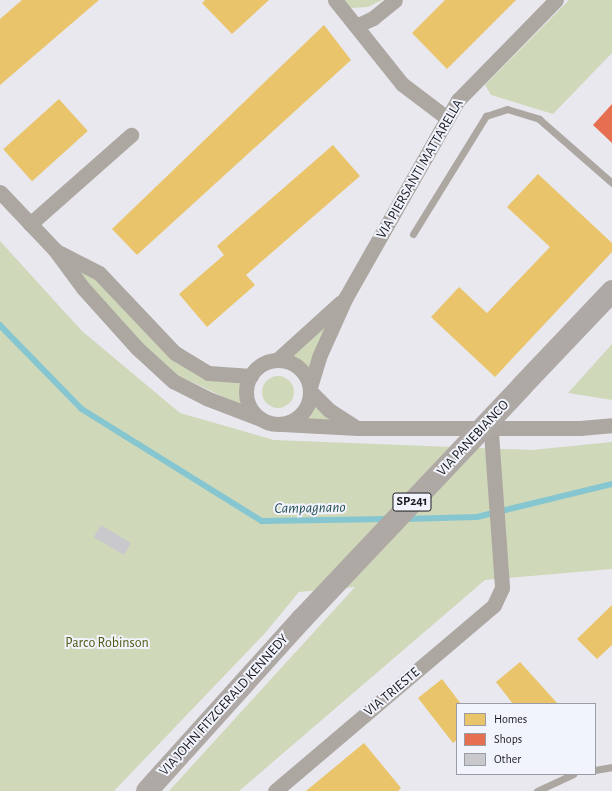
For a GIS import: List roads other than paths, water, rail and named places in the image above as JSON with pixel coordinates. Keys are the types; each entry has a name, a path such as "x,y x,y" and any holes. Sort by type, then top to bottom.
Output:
{"main road":[{"name":"VIA PANEBIANCO","path":"302,619 612,291"},
{"name":"VIA JOHN FITZGERALD KENNEDY","path":"147,791 302,619"}],"street":[{"path":"335,0 402,84 448,118"},
{"path":"356,26 373,18 395,0"},
{"name":"VIA PIERSANTI MATTARELLA","path":"310,389 319,357 346,297 458,100 556,0"},
{"path":"30,224 130,135"},
{"path":"0,192 55,250 83,288 137,348 173,381 206,398 261,419 282,424 358,428 580,428 612,425"},
{"path":"55,250 99,273 175,354 208,373 251,376"},
{"name":"VIA PIERSANTI MATTARELLA","path":"277,360 346,297"},
{"path":"261,419 248,404 247,384 251,376 267,362 277,360 295,365 302,371 310,389 329,410 358,428"},
{"path":"282,424 291,422 302,413 309,400 310,389"},
{"name":"VIA TRIESTE","path":"275,791 494,605 502,588 490,419"}],"lane":[{"path":"413,234 486,116 507,109 539,119 612,183"},
{"path":"596,770 612,767"},
{"path":"537,791 571,775"}],"waterway":[{"name":"Campagnano","path":"0,325 82,409 262,521 388,519"},
{"name":"Campagnano","path":"404,519 477,517 612,484"}],"park label":[{"name":"Parco Robinson","path":"107,643"}]}
